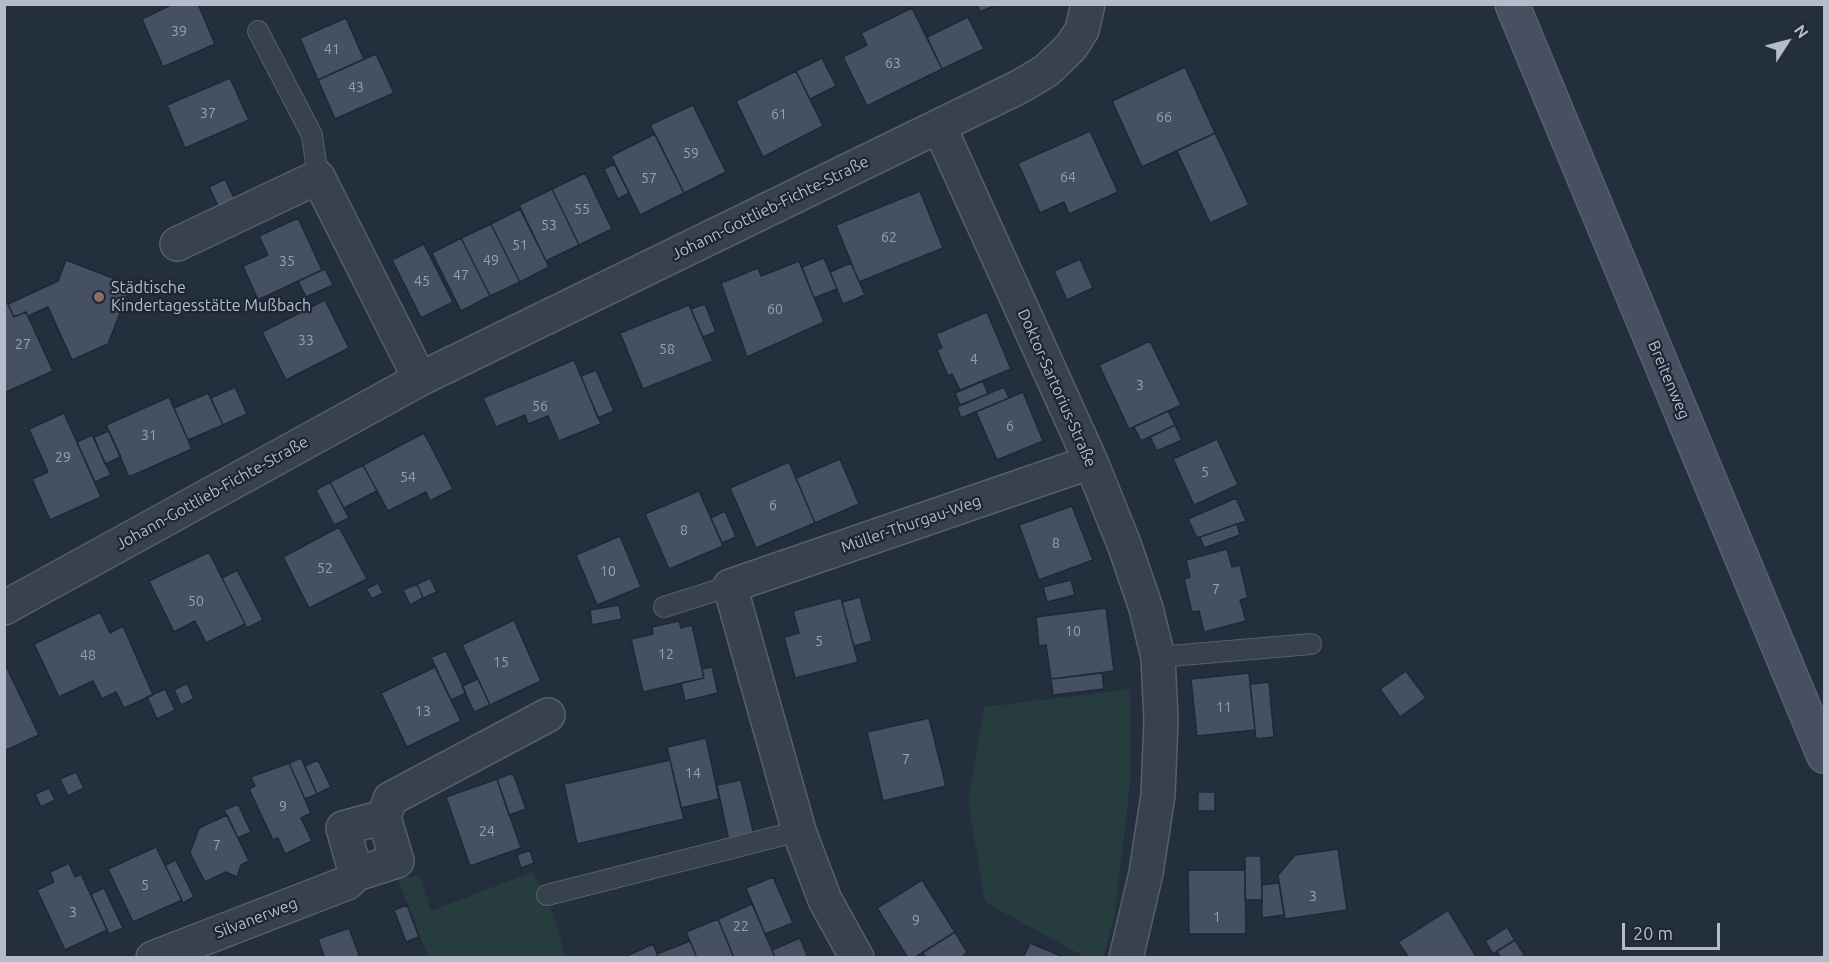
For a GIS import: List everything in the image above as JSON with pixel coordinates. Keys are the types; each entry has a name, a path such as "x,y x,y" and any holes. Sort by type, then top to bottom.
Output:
{"main road":[{"name":"Breitenweg","path":"1512,4 1824,756"}],"street":[{"name":"Johann-Gottlieb-Fichte-Straße","path":"4,608 420,379 1019,87 1061,59 1082,30 1088,4"},
{"name":"Doktor-Sartorius-Straße","path":"939,126 1091,462 1128,555 1146,608 1158,657 1161,720 1158,795 1146,873 1126,957"},
{"path":"177,244 318,177 420,379"},
{"name":"Müller-Thurgau-Weg","path":"730,586 1091,462"},
{"path":"730,586 799,831 849,955"},
{"path":"356,874 343,828 384,817 390,800 548,715"},
{"name":"Silvanerweg","path":"153,957 347,883 356,874 397,861 384,817"}],"lane":[{"path":"258,31 312,135 318,177"},
{"name":"Müller-Thurgau-Weg","path":"664,607 730,586"},
{"path":"1158,657 1311,644"},
{"path":"547,894 799,831"}],"green space":[{"path":"1130,689 1130,784 1115,913 1103,957 1085,957 985,902 968,801 984,707"},
{"path":"532,872 547,895 566,957 428,957 398,879 420,875 431,911"}],"building":[{"path":"173,4 198,4 215,44 163,67 142,19"},
{"path":"977,4 998,4 980,12"},
{"path":"912,8 942,69 867,106 843,57 867,45 861,33"},
{"path":"968,17 984,49 942,69 927,37"},
{"path":"346,18 364,59 318,80 300,38"},
{"path":"376,54 394,93 335,119 318,80"},
{"path":"822,58 836,86 810,99 796,71"},
{"path":"1185,67 1215,133 1142,167 1112,101"},
{"path":"796,71 823,126 763,157 736,101"},
{"path":"230,78 249,120 185,148 167,105"},
{"path":"693,105 726,172 684,193 650,125"},
{"path":"1090,131 1118,192 1069,214 1064,202 1040,213 1018,163"},
{"path":"1215,133 1249,205 1210,223 1177,151"},
{"path":"655,134 684,193 640,215 611,156"},
{"path":"614,164 629,193 618,199 604,169"},
{"path":"585,173 612,229 579,245 552,189"},
{"path":"225,179 235,200 219,208 209,187"},
{"path":"552,189 579,245 546,261 519,205"},
{"path":"920,191 943,248 859,282 836,225"},
{"path":"520,209 549,267 520,282 491,224"},
{"path":"298,218 322,270 258,300 243,266 268,255 259,236"},
{"path":"491,224 520,282 490,296 461,238"},
{"path":"461,238 490,296 461,311 432,253"},
{"path":"424,244 453,302 421,318 392,260"},
{"path":"824,258 837,289 814,298 802,267"},
{"path":"1080,259 1093,288 1067,300 1054,271"},
{"path":"66,260 131,285 108,344 72,360 48,307 28,316 26,312 14,317 8,304 58,281"},
{"path":"799,261 824,322 747,357 721,283 758,268 761,276"},
{"path":"851,263 865,295 843,304 830,272"},
{"path":"325,269 333,285 306,297 298,281"},
{"path":"4,296 14,317 26,312 53,371 4,393"},
{"path":"325,300 349,348 286,380 262,332"},
{"path":"705,304 716,332 703,337 691,309"},
{"path":"689,305 713,361 643,389 620,333"},
{"path":"987,312 1011,369 960,390 952,374 948,376 937,350 942,348 936,334"},
{"path":"1150,341 1181,405 1129,429 1099,365"},
{"path":"574,360 601,424 559,441 548,416 528,424 525,415 496,427 483,398"},
{"path":"596,370 614,411 598,418 581,376"},
{"path":"983,381 988,394 960,405 955,393"},
{"path":"235,387 247,414 223,425 211,398"},
{"path":"1004,387 1009,398 961,418 957,407"},
{"path":"1023,392 1043,441 997,460 976,412"},
{"path":"208,393 223,425 188,440 174,408"},
{"path":"169,397 192,449 129,477 106,425"},
{"path":"1168,411 1175,425 1141,441 1134,427"},
{"path":"64,413 101,497 50,520 32,479 48,472 29,429"},
{"path":"1175,425 1182,440 1157,451 1150,437"},
{"path":"109,431 121,457 105,464 94,437"},
{"path":"424,433 453,489 430,501 426,492 388,511 363,465"},
{"path":"92,435 111,475 95,482 77,442"},
{"path":"1217,439 1238,485 1194,505 1173,459"},
{"path":"840,459 859,504 815,523 796,478"},
{"path":"789,462 815,523 756,548 730,488"},
{"path":"363,465 377,491 344,508 330,482"},
{"path":"330,482 349,518 334,525 316,490"},
{"path":"699,491 723,546 669,569 645,514"},
{"path":"1236,498 1246,521 1197,538 1188,519"},
{"path":"1072,506 1093,560 1039,580 1019,525"},
{"path":"725,511 736,537 722,543 711,518"},
{"path":"1237,524 1240,535 1204,548 1200,537"},
{"path":"339,527 367,579 309,608 283,557"},
{"path":"620,536 641,587 597,605 576,555"},
{"path":"1227,549 1232,567 1240,565 1248,598 1240,600 1246,621 1204,632 1199,611 1192,612 1184,579 1190,577 1186,560"},
{"path":"209,552 245,624 206,643 195,621 174,632 149,581"},
{"path":"237,570 263,620 247,628 222,578"},
{"path":"430,578 437,592 423,598 417,584"},
{"path":"1071,580 1075,595 1047,602 1043,587"},
{"path":"378,583 383,593 372,599 366,589"},
{"path":"417,584 423,598 410,605 403,590"},
{"path":"860,597 872,641 854,646 842,602"},
{"path":"841,598 858,662 795,678 784,637 799,633 793,611"},
{"path":"619,605 622,619 592,625 590,610"},
{"path":"1106,608 1114,671 1051,679 1046,645 1039,646 1036,617"},
{"path":"100,612 110,633 123,626 153,695 124,708 116,692 102,699 93,681 59,697 34,644"},
{"path":"514,620 541,681 490,705 462,645"},
{"path":"679,621 681,628 692,625 704,678 643,692 631,639 653,634 652,627"},
{"path":"446,651 466,693 451,700 431,657"},
{"path":"6,666 39,735 4,751 4,667"},
{"path":"435,667 461,721 407,747 381,693"},
{"path":"712,667 718,693 685,701 681,683 704,678 702,669"},
{"path":"1406,671 1426,698 1400,717 1380,689"},
{"path":"1102,673 1104,689 1053,695 1051,679"},
{"path":"1249,673 1255,730 1197,736 1191,679"},
{"path":"478,679 490,705 474,712 462,686"},
{"path":"1269,682 1274,737 1256,739 1250,684"},
{"path":"187,683 194,699 181,705 174,690"},
{"path":"165,689 175,710 157,719 147,697"},
{"path":"929,718 946,786 883,801 867,732"},
{"path":"706,738 719,799 681,808 667,747"},
{"path":"301,758 317,794 305,799 289,763"},
{"path":"318,760 331,787 317,794 305,766"},
{"path":"670,760 684,819 577,844 564,784"},
{"path":"289,763 311,813 301,818 312,841 285,854 278,838 273,840 249,789 255,786 251,777"},
{"path":"76,772 84,788 68,796 60,779"},
{"path":"513,773 526,809 509,815 497,779"},
{"path":"497,779 521,848 470,866 446,797"},
{"path":"741,780 754,835 729,841 717,785"},
{"path":"49,788 55,800 41,807 35,794"},
{"path":"1198,792 1215,792 1215,811 1198,811"},
{"path":"238,804 251,832 238,838 224,810"},
{"path":"227,815 249,861 241,865 237,877 226,872 205,882 190,853 199,828"},
{"path":"156,847 182,900 133,922 108,869"},
{"path":"1338,849 1347,910 1285,919 1278,875 1295,855"},
{"path":"530,850 534,863 521,868 517,855"},
{"path":"1245,856 1261,856 1262,900 1245,900"},
{"path":"176,860 194,897 183,903 165,865"},
{"path":"69,863 75,877 81,874 107,930 65,950 37,890 54,882 50,872"},
{"path":"1188,870 1245,870 1246,934 1189,934"},
{"path":"773,877 793,923 765,934 746,888"},
{"path":"922,880 955,932 914,958 908,958 877,908"},
{"path":"1279,883 1284,915 1262,918 1262,885"},
{"path":"104,888 123,928 109,934 91,894"},
{"path":"752,904 775,958 734,958 718,919"},
{"path":"407,905 419,937 406,942 394,910"},
{"path":"1448,910 1477,958 1409,958 1398,942"},
{"path":"718,919 734,958 697,958 686,932"},
{"path":"1507,927 1515,940 1493,954 1485,941"},
{"path":"349,928 360,958 325,958 318,939"},
{"path":"955,932 967,952 961,958 926,958 923,952"},
{"path":"800,938 808,958 775,958 772,950"},
{"path":"1515,940 1525,956 1501,958 1497,951"},
{"path":"690,941 697,958 659,958 657,954"},
{"path":"1030,943 1066,958 1028,958 1024,956"},
{"path":"653,944 659,958 622,958"}],"place":[{"name":"Städtische Kindertagesstätte Mußbach","path":"99,297"}]}
